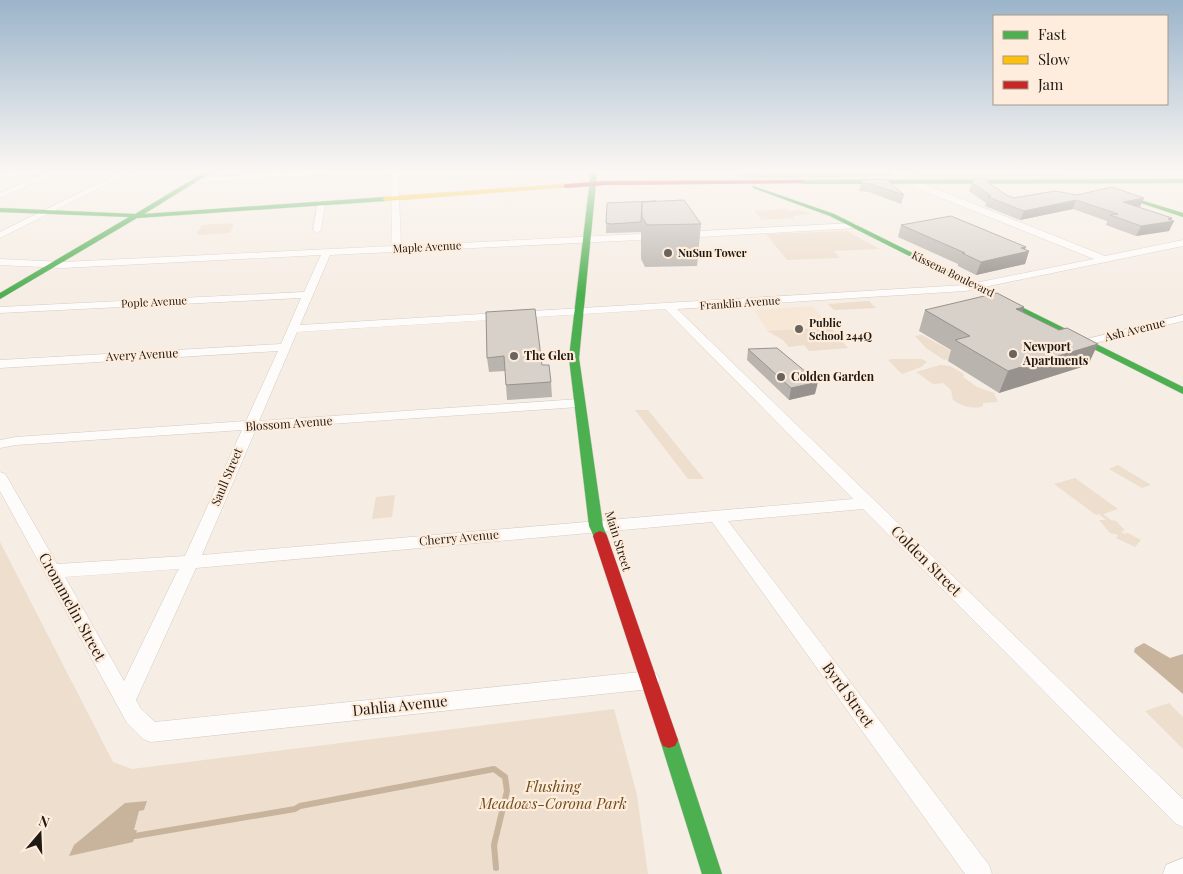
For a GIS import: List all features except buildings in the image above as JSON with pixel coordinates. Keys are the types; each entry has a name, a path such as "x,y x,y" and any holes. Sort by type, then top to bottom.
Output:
{"main road":[{"path":"64,213 132,216 179,213"},
{"path":"0,297 137,213"},
{"name":"Main Street","path":"590,213 574,358 596,526 650,680 712,874"},
{"name":"Kissena Boulevard","path":"826,213 974,285 1183,391"},
{"path":"0,287 132,216"}],"street":[{"path":"0,235 45,213"},
{"path":"317,230 320,213"},
{"path":"395,213 397,249"},
{"path":"988,213 1104,259"},
{"path":"676,235 854,226"},
{"name":"Maple Avenue","path":"0,262 56,264 667,236"},
{"name":"Franklin Avenue","path":"293,329 965,288 1183,243"},
{"name":"Saull Street","path":"125,702 190,562 327,252"},
{"name":"Pople Avenue","path":"0,310 308,295"},
{"name":"Colden Street","path":"669,307 1183,814"},
{"name":"Ash Avenue","path":"1086,342 1183,318"},
{"name":"Avery Avenue","path":"0,364 284,347"},
{"name":"Blossom Avenue","path":"1,443 579,403"},
{"name":"Crommelin Street","path":"0,477 51,572 125,702 134,716 151,732"},
{"name":"Cherry Avenue","path":"51,572 190,562 867,503"},
{"name":"Byrd Street","path":"716,516 980,874"},
{"name":"Dahlia Avenue","path":"151,732 650,680"},
{"path":"1175,874 1183,870"}],"shaded area":[{"name":"Public School 244Q","path":"813,306 848,348 809,351 804,345 789,347 783,340 768,331 754,310"},
{"path":"1144,643 1170,658 1183,654 1183,694 1134,652 1135,648"},
{"path":"147,801 144,810 139,811 134,830 137,830 133,842 69,856 74,845 125,803"}],"green space":[{"path":"756,213 811,214 793,216 794,218 762,220"},
{"path":"234,223 230,233 196,235 202,225"},
{"path":"847,231 880,249 834,251 840,258 787,260 766,234"},
{"path":"869,301 876,308 834,310 828,304"},
{"path":"830,327 848,348 809,351 804,345 789,347 783,340 768,331"},
{"path":"922,335 962,357 944,360 926,348 915,336"},
{"path":"922,359 927,362 921,367 902,374 888,360"},
{"path":"940,365 950,366 964,374 963,377 977,387 994,393 998,402 983,403 983,406 976,408 964,406 953,400 951,390 943,383 933,384 916,372"},
{"path":"635,410 648,410 704,479 688,479"},
{"path":"1118,465 1151,485 1142,488 1109,469"},
{"path":"1075,478 1118,509 1103,514 1116,521 1125,530 1121,531 1124,534 1128,533 1141,540 1135,547 1116,538 1118,535 1110,533 1099,520 1106,520 1099,514 1096,515 1054,484"},
{"path":"395,495 392,517 372,519 376,497"},
{"name":"Flushing Meadows-Corona Park","path":"0,542 113,762 132,769 614,709 637,795 648,874 0,874"},
{"path":"1169,703 1183,717 1183,749 1145,711"}],"waterway":[{"path":"135,836 295,809 300,806 494,769 505,777 507,791 494,845 496,868"}],"traffic: fast":[{"path":"68,213 146,216 191,213"},
{"path":"0,297 141,213"},
{"path":"590,213 574,358 596,526 600,536"},
{"path":"826,213 1183,391"},
{"path":"1176,213 1183,215"},
{"path":"669,740 712,874"}],"traffic: jam":[{"path":"600,536 669,740"}],"place":[{"name":"NuSun Tower","path":"668,253"},
{"name":"Public School 244Q","path":"799,329"},
{"name":"Newport Apartments","path":"1013,354"},
{"name":"The Glen","path":"514,356"},
{"name":"Colden Garden","path":"781,377"}]}
